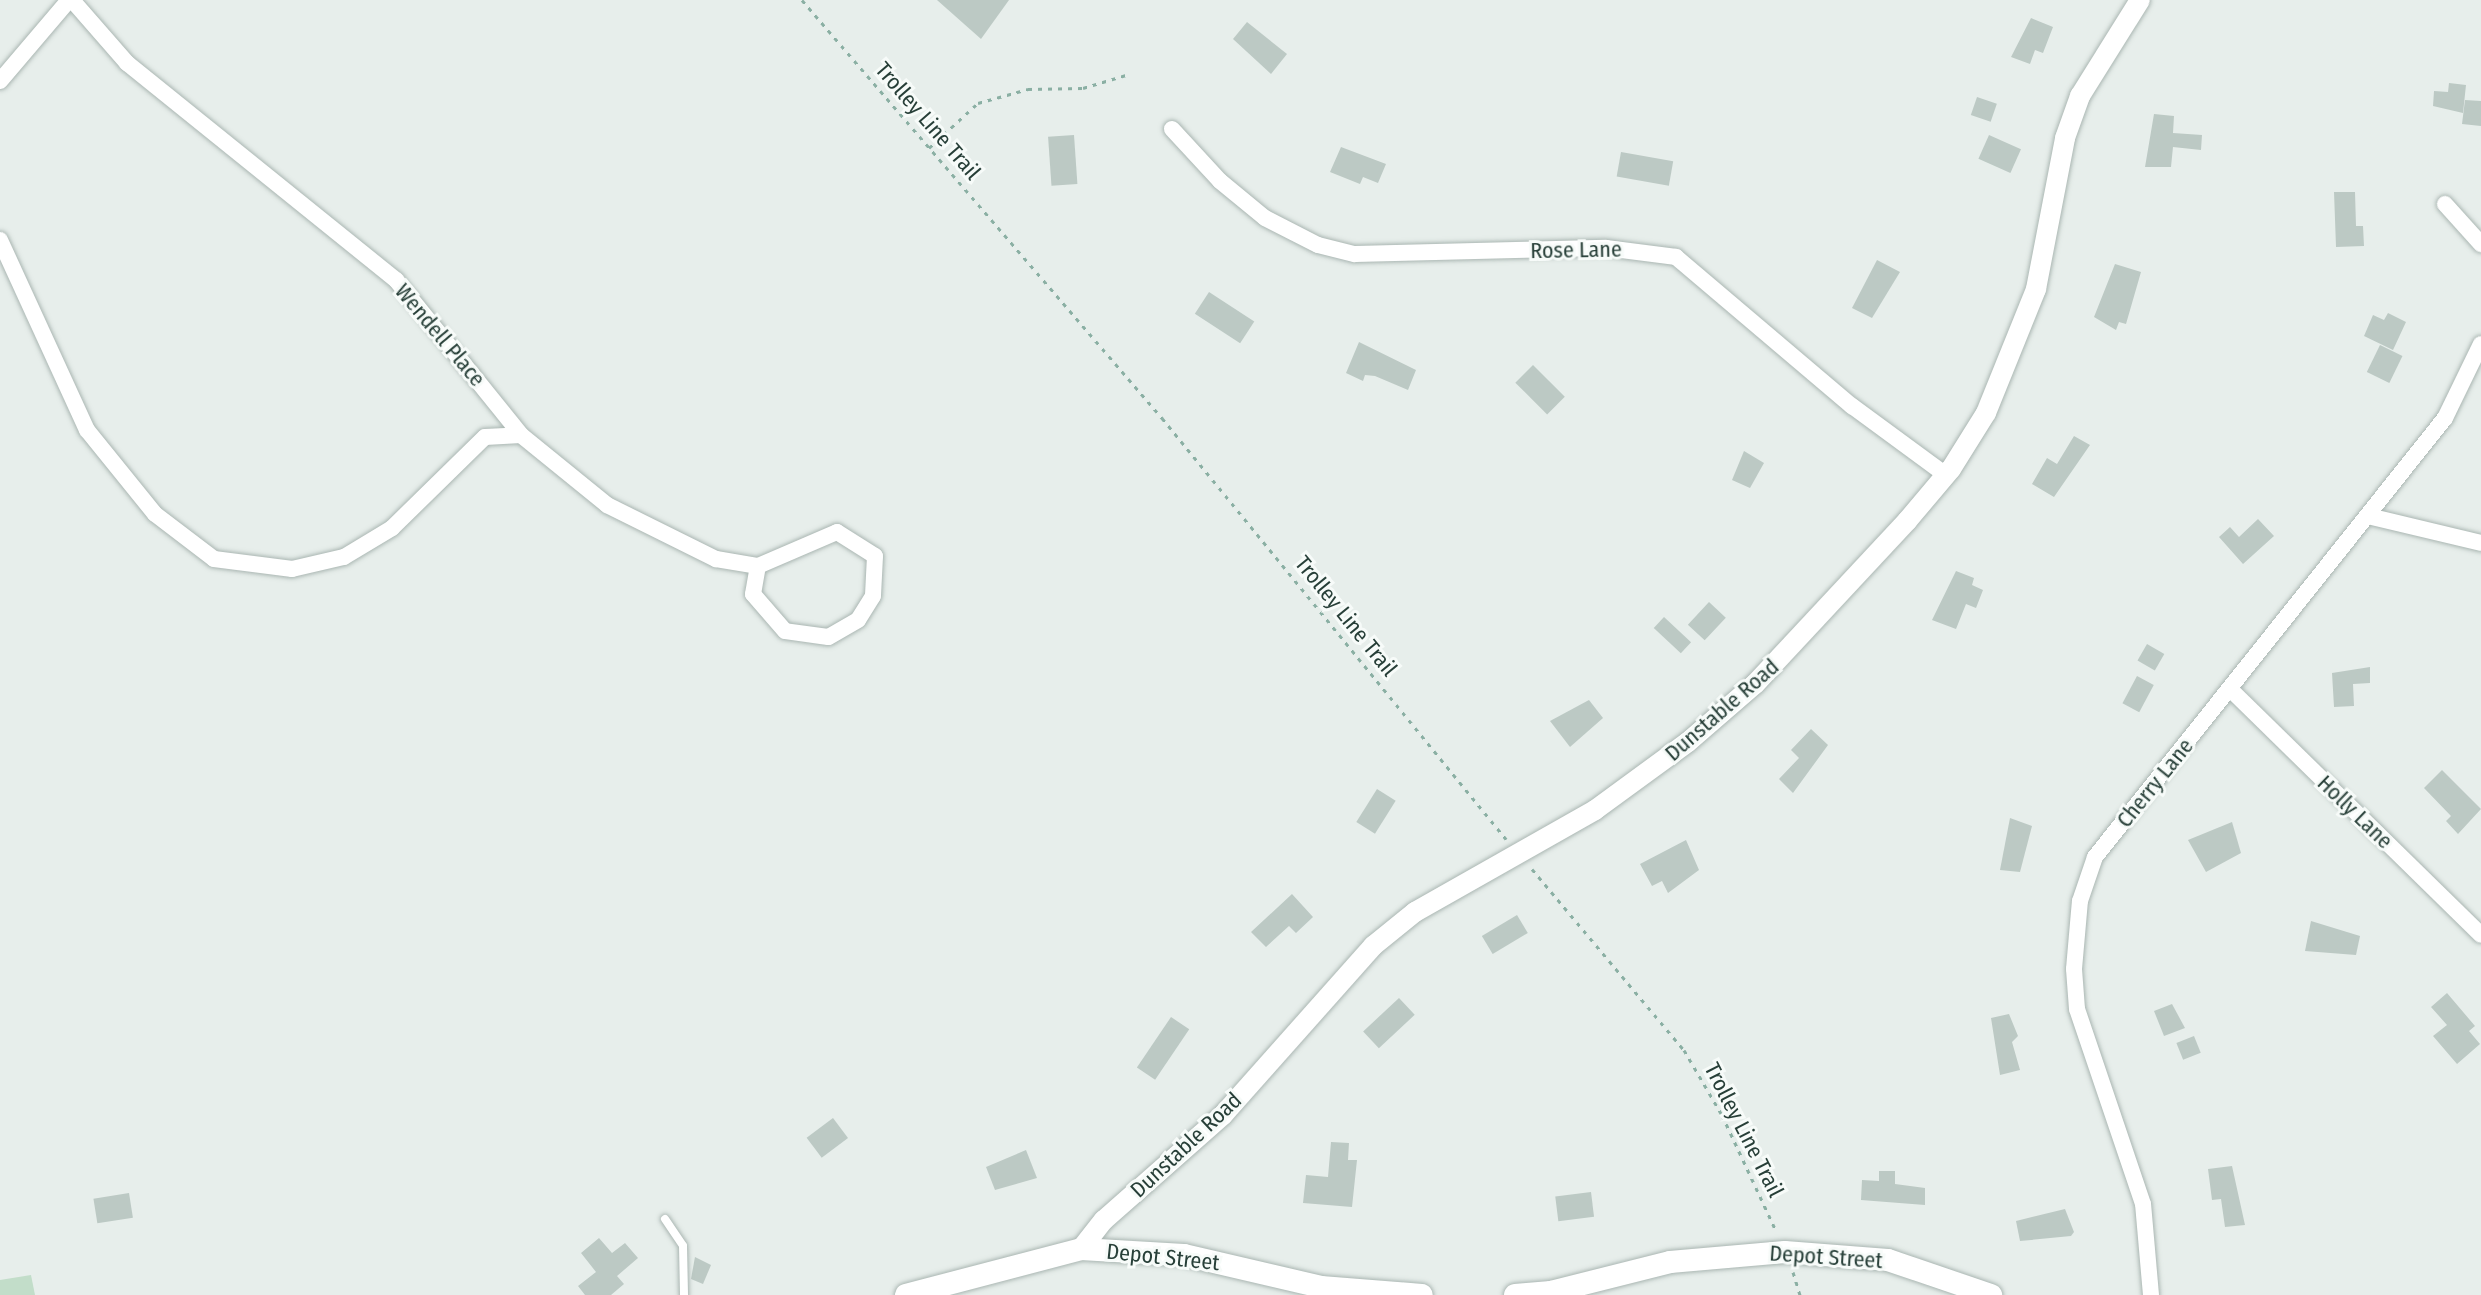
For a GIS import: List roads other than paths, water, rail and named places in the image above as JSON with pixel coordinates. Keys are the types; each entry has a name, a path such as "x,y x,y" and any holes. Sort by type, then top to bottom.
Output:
{"main road":[{"name":"Depot Street","path":"906,1295 1081,1249 1184,1255 1321,1287 1422,1295"},
{"name":"Depot Street","path":"1515,1295 1551,1292 1670,1262 1785,1252 1888,1260 1991,1295"}],"street":[{"path":"0,81 70,0"},
{"name":"Wendell Place","path":"70,0 127,63 396,280 521,435 607,505 716,559 758,566"},
{"name":"Dunstable Road","path":"1081,1249 1104,1220 1223,1115 1373,946 1415,912 1519,855 1642,778 1755,684 1849,588 1946,475 1986,413 2036,289 2065,138 2080,96 2140,0"},
{"name":"Rose Lane","path":"1172,129 1220,181 1265,218 1318,245 1355,254 1606,248 1676,257 1852,406 1946,475"},
{"path":"2445,204 2481,244"},
{"path":"0,240 87,430 155,514 214,559 292,569 344,557 392,528 485,437 521,435"},
{"name":"Cherry Lane","path":"2151,1295 2143,1204 2085,1045 2077,1009 2074,939 2080,901 2095,857 2445,418 2481,344"},
{"path":"2368,516 2481,543"},
{"path":"837,532 875,556 873,596 858,620 828,637 785,631 753,594 758,566 837,532"},
{"name":"Holly Lane","path":"2230,689 2481,935"}],"lane":[{"path":"665,1219 683,1246 684,1295"}]}
